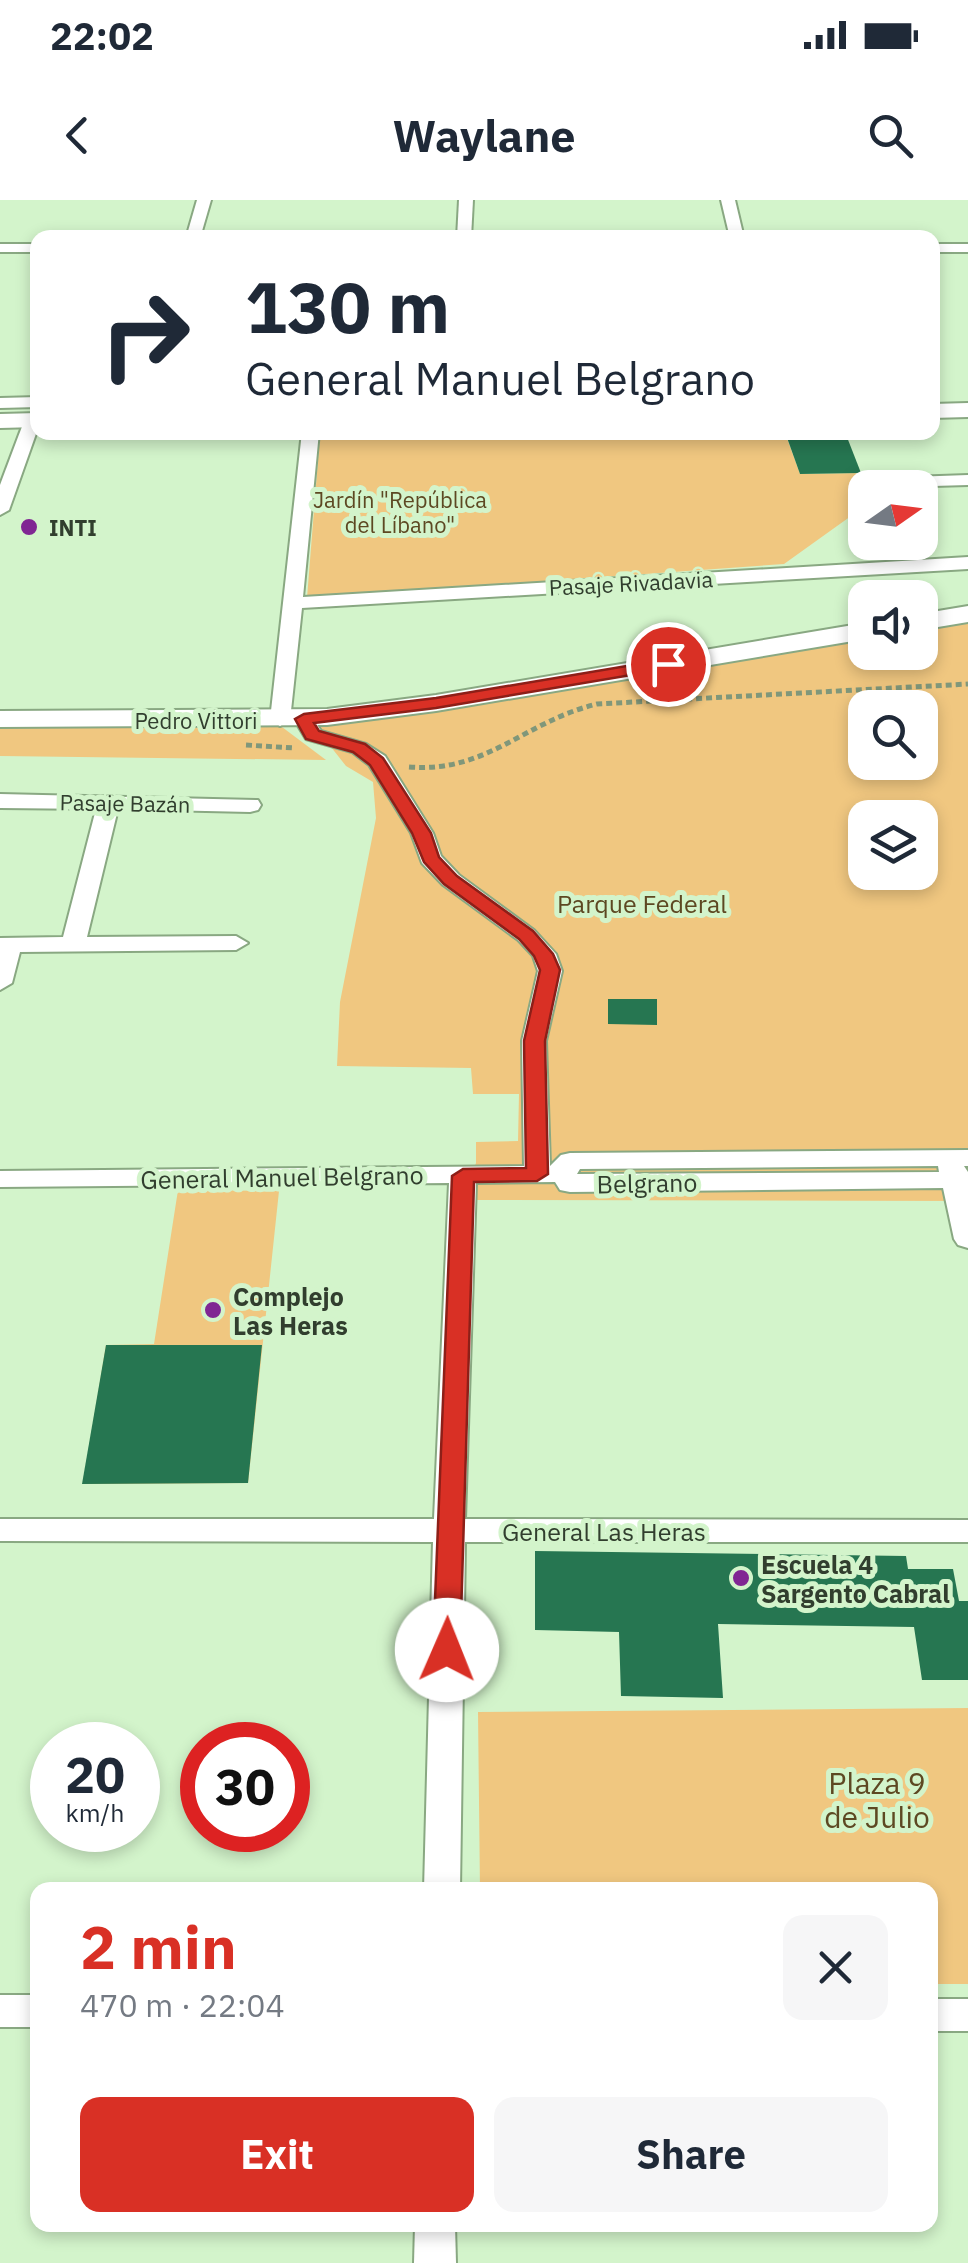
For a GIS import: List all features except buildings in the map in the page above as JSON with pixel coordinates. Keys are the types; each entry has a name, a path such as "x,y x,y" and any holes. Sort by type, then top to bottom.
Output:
{"street":[{"path":"195,230 204,200"},
{"path":"464,230 466,200"},
{"path":"728,200 735,230"},
{"path":"0,248 30,248"},
{"path":"940,248 968,248"},
{"path":"940,399 968,398"},
{"path":"0,403 30,418"},
{"path":"940,411 968,410"},
{"path":"0,421 30,421"},
{"path":"0,433 30,423"},
{"path":"0,510 30,434"},
{"path":"309,440 294,604 292,720 312,735 359,748 377,761 422,833 430,858 451,880 526,935 544,954 550,970 534,1041 551,1174"},
{"path":"938,482 968,480"},
{"path":"895,560 897,568"},
{"name":"Pasaje Rivadavia","path":"294,604 968,563"},
{"path":"938,619 968,614"},
{"name":"Pedro Vittori","path":"0,719 292,720 436,703 848,634"},
{"name":"Pasaje Bazán","path":"0,802 250,805"},
{"path":"73,944 109,803"},
{"path":"0,983 5,945 236,942"},
{"path":"960,1169 968,1239"},
{"name":"Belgrano","path":"551,1174 570,1184 960,1169"},
{"name":"General Manuel Belgrano","path":"0,1179 551,1174"},
{"path":"442,1882 449,1530 463,1176"},
{"name":"General Las Heras","path":"0,1530 968,1531"},
{"path":"0,2010 30,2010"},
{"path":"938,2014 968,2015"},
{"path":"434,2263 436,2232"}],"path":[{"path":"377,761 433,770 471,764 559,714 597,704 968,684"},
{"path":"245,745 297,748"}],"green space":[{"name":"Jardín \"República del Líbano\"","path":"320,440 788,440 800,474 848,473 848,518 784,564 307,598"},
{"name":"Parque Federal","path":"968,619 968,1201 461,1200 476,1163 476,1142 518,1141 519,1094 473,1094 471,1068 337,1066 340,1002 376,818 373,782 346,766 312,723 848,639 848,670 938,670 938,624"},
{"path":"0,722 278,724 326,760 0,756"},
{"name":"Complejo Las Heras","path":"178,1190 279,1191 248,1483 83,1484 106,1345 154,1344"},
{"name":"Plaza 9 de Julio","path":"968,1708 968,1984 938,1984 938,1882 480,1882 478,1712"}],"place":[{"name":"INTI","path":"29,527"},
{"name":"Complejo Las Heras","path":"213,1310"},
{"name":"Escuela 4 Sargento Cabral","path":"741,1578"}],"route":[{"path":"447,1650 463,1176 537,1174 534,1041 550,970 544,954 526,935 451,880 430,858 422,833 377,761 359,748 312,735 304,719 436,703 668,664"}]}
